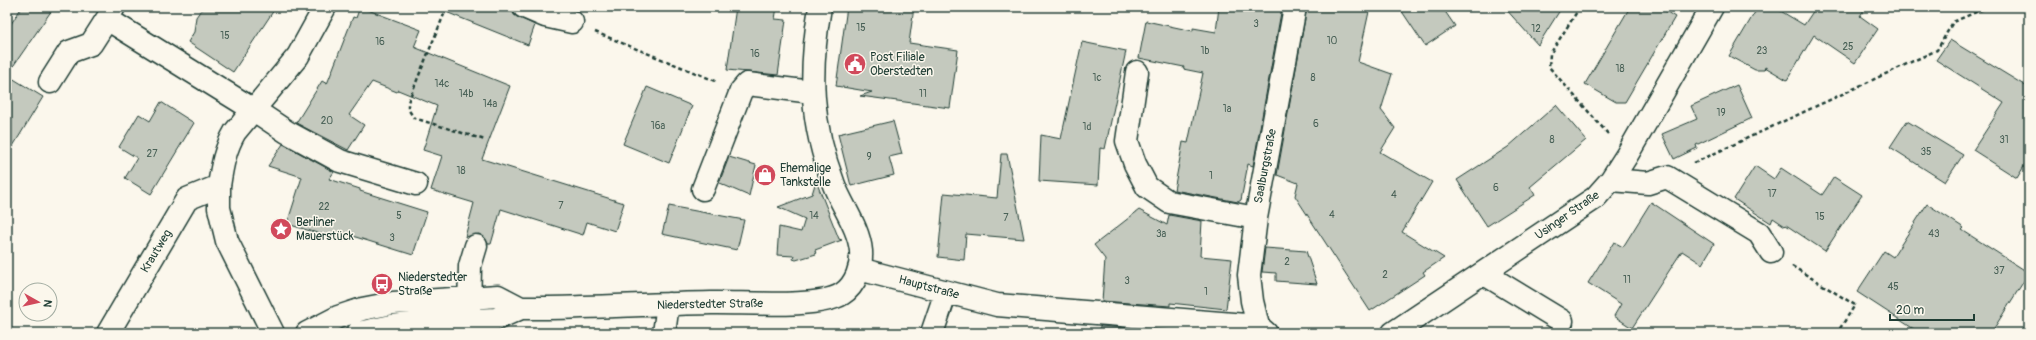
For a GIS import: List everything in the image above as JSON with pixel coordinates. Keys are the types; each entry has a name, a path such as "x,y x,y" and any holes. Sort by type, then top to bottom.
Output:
{"street":[{"path":"272,333 228,241 219,208 219,186 223,159 228,144 235,132 298,56 325,7"},
{"path":"524,7 545,16 572,22"},
{"path":"820,7 812,62 812,92 817,134 827,168 839,199 855,232 861,251 860,269"},
{"name":"Saalburgstraße","path":"1262,329 1252,301 1249,275 1256,218 1295,7"},
{"name":"Usinger Straße","path":"1393,333 1595,198 1611,180 1627,155 1712,7"},
{"path":"50,82 69,52 91,44 111,13 287,132 340,161 416,184"},
{"path":"1138,72 1127,141 1135,164 1147,187 1169,202 1256,218"},
{"path":"703,189 741,91 747,84 812,92"},
{"path":"1611,180 1648,184 1667,177 1759,233 1771,252"},
{"name":"Krautweg","path":"108,333 187,199 219,186"},
{"path":"470,320 468,297 470,266 476,246"},
{"name":"Hauptstraße","path":"860,269 997,305 1262,329"},
{"name":"Niederstedter Straße","path":"358,333 392,326 496,319 521,308 607,307 668,304 797,303 825,300 842,294 853,283 860,269"},
{"path":"1483,273 1562,321"},
{"path":"932,333 946,292"},
{"name":"Niederstedter Straße","path":"308,333 338,317 362,309 393,302 498,296 521,308"},
{"path":"664,333 668,304"}],"path":[{"path":"447,7 408,102 408,109 414,118 485,140"},
{"path":"1580,7 1550,54 1549,67 1627,155"},
{"path":"1667,177 1936,50 1953,22 1988,7"},
{"path":"572,22 688,72 741,91"},
{"path":"1771,252 1855,305 1838,333"}],"building":[{"path":"22,7 54,7 7,75 7,30"},
{"path":"203,7 276,7 233,72 188,42 194,32 196,17"},
{"path":"360,7 421,30 414,47 510,86 482,159 624,203 615,231 587,222 583,235 501,209 491,244 488,244 485,238 479,234 465,237 474,203 431,190 442,156 423,150 437,106 398,90 397,92 372,82 349,115 364,125 348,150 296,123 322,81 327,84 353,17 356,18"},
{"path":"436,7 512,7 514,15 535,25 528,45"},
{"path":"736,7 777,7 775,19 786,20 778,75 727,70"},
{"path":"847,7 914,7 909,43 958,50 950,108 860,96 872,92 836,86"},
{"path":"1219,7 1282,7 1253,166 1248,164 1241,200 1238,202 1174,190 1183,142 1188,143 1203,73 1183,69 1184,67 1139,58 1146,21 1193,31 1193,28 1216,32"},
{"path":"1307,7 1370,7 1358,62 1392,74 1381,110 1395,128 1380,152 1432,182 1402,232 1444,258 1423,272 1425,275 1370,311 1295,196 1298,183 1277,175"},
{"path":"1399,7 1442,7 1455,26 1425,46"},
{"path":"1504,7 1562,7 1538,45"},
{"path":"1630,7 1659,7 1675,17 1625,102 1616,102 1585,84"},
{"path":"1758,7 1774,7 1804,25 1816,7 1866,7 1860,16 1878,29 1855,63 1814,35 1787,80 1765,67 1764,70 1755,70 1729,56"},
{"path":"1950,40 2029,88 2029,158 2017,178 1973,150 2004,103 1936,60"},
{"path":"1082,42 1126,51 1105,149 1100,148 1098,185 1039,181 1041,135 1061,139"},
{"path":"7,75 43,97 7,156"},
{"path":"1737,85 1752,118 1696,145 1697,148 1674,159 1662,134 1697,119 1691,106"},
{"path":"647,87 692,106 669,163 623,144"},
{"path":"161,102 194,123 151,194 125,178 137,158 119,147 139,114 150,121"},
{"path":"1556,105 1586,140 1530,187 1535,195 1487,226 1457,180 1508,147"},
{"path":"893,121 902,154 889,157 894,175 851,186 838,134"},
{"path":"1907,121 1963,155 1945,182 1890,147"},
{"path":"283,144 334,172 329,179 360,189 360,191 427,212 413,255 346,234 344,241 287,224 302,177 268,166"},
{"path":"1001,154 1007,154 1024,239 966,234 964,260 938,257 944,193 997,198"},
{"path":"729,157 756,165 749,196 719,183"},
{"path":"1755,166 1774,179 1781,168 1822,195 1834,177 1862,195 1825,251 1786,225 1785,226 1773,218 1771,223 1734,199"},
{"path":"816,181 839,239 842,240 815,250 816,254 796,260 793,259 794,256 777,255 779,227 801,232 805,219 778,207 812,194"},
{"path":"1651,202 1714,244 1702,264 1682,251 1632,328 1614,316 1621,304 1588,283 1614,242 1623,247"},
{"path":"1927,204 1964,228 1962,230 2029,273 1991,333 1920,333 1857,292 1884,251 1893,257"},
{"path":"669,206 744,220 737,250 662,234"},
{"path":"1139,210 1167,225 1169,215 1202,221 1200,256 1232,259 1226,309 1170,303 1170,306 1102,301 1105,259 1094,245"},
{"path":"1265,248 1306,251 1317,284 1276,281 1276,273 1262,272"},
{"path":"1100,326 1165,331 1165,333 1099,333"}],"place":[{"name":"Post Filiale Oberstedten","path":"855,64"},
{"name":"Ehemalige Tankstelle","path":"765,175"},
{"name":"Berliner Mauerstück","path":"281,229"},
{"name":"Niederstedter Straße","path":"382,284"}]}
